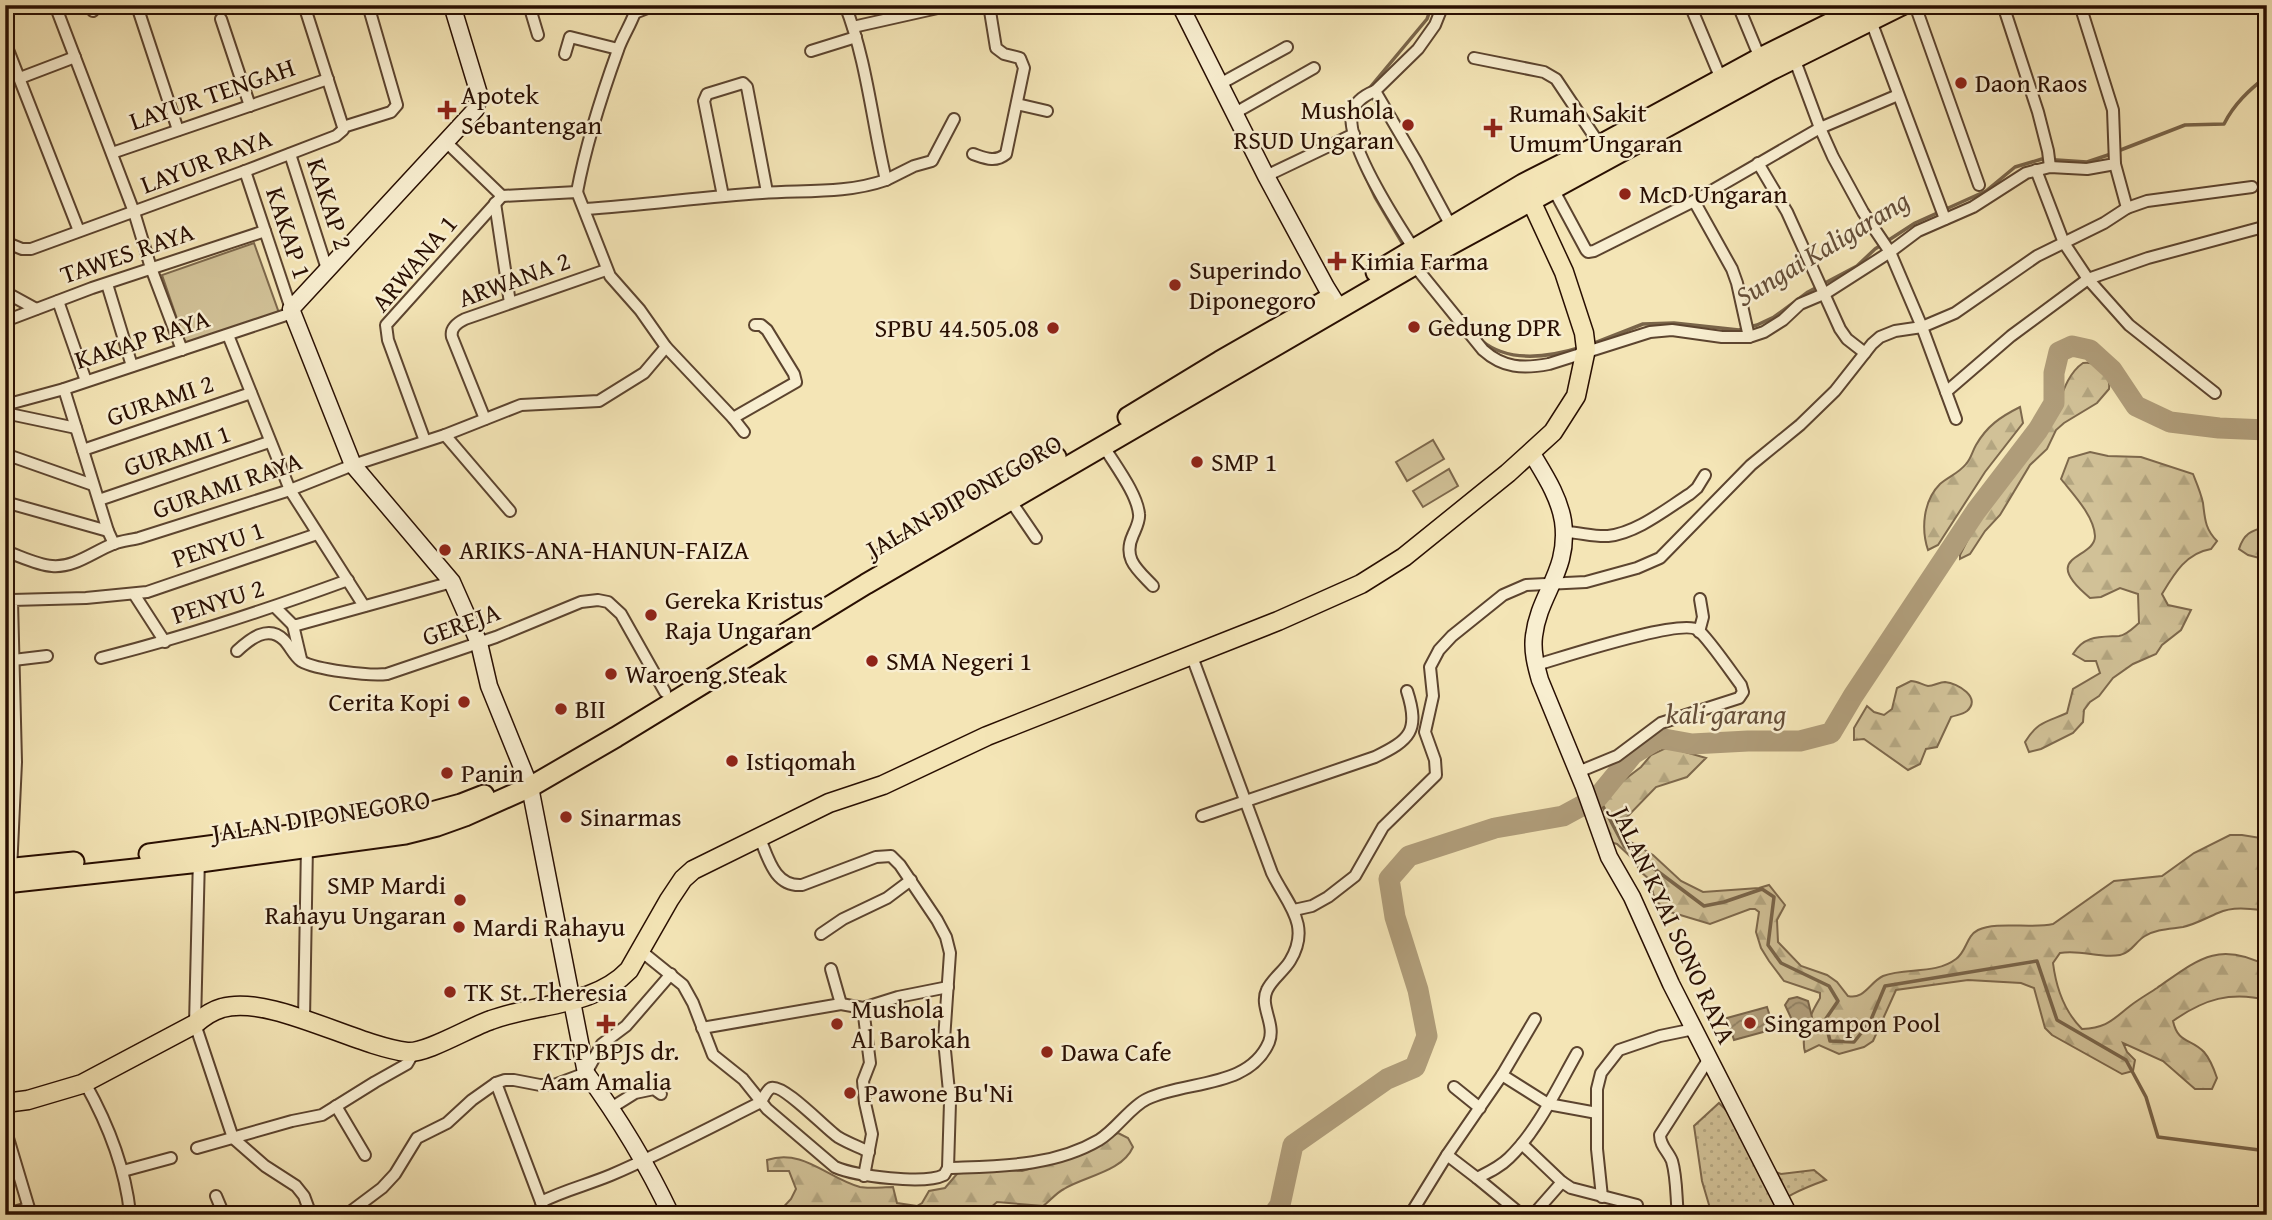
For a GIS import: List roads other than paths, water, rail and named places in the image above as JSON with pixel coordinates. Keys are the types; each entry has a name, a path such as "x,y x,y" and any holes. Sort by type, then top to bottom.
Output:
{"highway":[{"name":"JALAN DIPONEGORO","path":"1549,181 1600,145 1760,58 1869,13 1902,5"},
{"name":"JALAN DIPONEGORO","path":"1411,260 1451,226 1527,192 1794,58 1869,13"},
{"name":"JALAN DIPONEGORO","path":"8,876 307,840 405,834 465,817 528,781 615,737 965,509 1167,400 1527,192"},
{"name":"JALAN DIPONEGORO","path":"862,578 1010,500 1103,445 1167,400"},
{"name":"JALAN DIPONEGORO","path":"528,781 666,692 801,616"}],"main road":[{"path":"5,1103 28,1100 85,1083 195,1024 212,1012 234,1006 250,1006 304,1020 360,1040 410,1052 426,1048 493,1019 591,995 618,981 629,970 669,900 683,879 693,870 829,803 883,785 987,736 1278,621 1361,584 1404,557 1531,452 1553,432 1576,396 1585,344 1564,272 1527,192"}],"street":[{"path":"55,5 134,212 182,350"},
{"path":"304,5 343,127"},
{"name":"LAYUR RAYA","path":"5,242 27,250 245,172 336,136 343,127 391,112 397,105 368,5"},
{"path":"452,5 480,94 476,109 291,311 353,465 452,582 480,643 489,686 528,781 586,1073 644,1160 671,1215"},
{"path":"529,5 538,35"},
{"path":"654,5 637,9 625,32 584,152 577,192 606,270 640,310 666,347 744,432"},
{"path":"845,5 855,32 886,180"},
{"path":"811,51 855,32 926,8 951,5"},
{"path":"973,154 992,160 1006,154 1023,64 1020,58 1004,54 996,48 989,5"},
{"path":"1180,5 1266,176 1335,303"},
{"path":"1443,5 1434,25 1418,48 1375,91 1367,94 1355,106 1352,121 1354,134 1411,260 1483,350 1501,363 1520,368 1549,364 1585,344 1658,331 1672,330 1722,337 1749,334 1774,327 1800,304 1887,247 1944,214 1973,207 2011,181 2049,165 2087,169 2115,159"},
{"path":"1690,5 1721,79"},
{"path":"1738,5 1760,58"},
{"path":"1914,5 1979,185"},
{"path":"2003,5 2031,91 2048,151 2049,165"},
{"path":"2080,5 2113,110 2115,159 2127,208"},
{"path":"137,6 178,130"},
{"path":"1869,13 1944,214"},
{"path":"220,19 250,106"},
{"path":"565,54 570,37 618,49"},
{"path":"5,42 79,231"},
{"path":"1220,84 1287,47"},
{"path":"20,78 75,57"},
{"path":"1474,58 1544,72 1556,79 1600,145"},
{"path":"1794,58 1820,128 1863,212 1887,247 1922,327 1956,419"},
{"path":"1235,113 1314,68"},
{"name":"LAYUR TENGAH","path":"112,153 328,79"},
{"path":"723,196 704,101 707,94 743,83 747,87 767,192"},
{"path":"1375,91 1451,226"},
{"path":"1549,181 1588,252 1597,250 1694,201 1820,128 1898,95"},
{"path":"1017,104 1047,111"},
{"path":"585,209 767,192 812,193 886,180 932,160 954,119"},
{"path":"1266,176 1354,134"},
{"path":"446,142 498,200 510,303"},
{"name":"KAKAP 2","path":"290,154 327,269"},
{"path":"1758,163 1787,212 1840,328 1847,339 1865,352"},
{"path":"2036,170 2064,243 2088,279 2129,325 2215,393"},
{"name":"KAKAP 1","path":"245,172 291,311"},
{"path":"1294,911 1328,897 1355,876 1383,827 1436,775 1435,760 1426,732 1433,696 1430,667 1439,650 1452,636 1503,595 1526,585 1586,582 1637,568 1660,558 1751,465 1792,432 1835,391 1865,352 1887,334 1922,327 1955,313 2018,268 2105,223 2127,208 2147,201 2252,187"},
{"path":"498,200 577,192"},
{"name":"ARWANA 1","path":"425,440 388,340 386,325 498,200"},
{"path":"1694,201 1732,269 1749,334"},
{"path":"1946,391 2011,337 2088,279 2148,258 2267,226"},
{"name":"TAWES RAYA","path":"5,321 265,231"},
{"name":"ARWANA 2","path":"485,419 452,337 452,330 465,319 606,270"},
{"path":"107,284 132,366"},
{"path":"5,292 36,309"},
{"path":"58,301 86,382"},
{"name":"KAKAP RAYA","path":"5,405 86,382 291,311"},
{"path":"733,418 796,382 768,330 761,325 755,325"},
{"path":"228,335 290,489 365,606"},
{"name":"GURAMI RAYA","path":"5,551 56,567 87,558 114,544 290,489 530,403 573,404 599,401 644,373 666,347"},
{"path":"64,388 107,531 114,544"},
{"name":"GURAMI 2","path":"83,450 251,393"},
{"path":"5,413 76,428"},
{"path":"445,435 510,511"},
{"name":"GURAMI 1","path":"99,500 270,442"},
{"path":"1103,445 1132,493 1139,511 1129,548 1131,562 1153,586"},
{"name":"JALAN KYAI SONO RAYA","path":"1531,452 1556,496 1564,532 1562,558 1545,599 1534,638 1536,665 1543,688 1578,772 1609,858 1632,897 1694,1029 1789,1215"},
{"path":"5,454 93,485"},
{"path":"1564,532 1601,536 1621,533 1690,494 1705,475"},
{"path":"1010,500 1036,538"},
{"path":"5,502 107,531"},
{"name":"PENYU 1","path":"8,876 16,762 9,601 86,598 158,589 317,534"},
{"name":"PENYU 2","path":"101,658 165,642 275,607 348,580"},
{"path":"293,625 452,582"},
{"path":"134,594 165,642"},
{"path":"1699,632 1703,617 1700,599"},
{"name":"GEREJA","path":"302,661 343,671 382,675 480,643 581,603 608,602 621,614 666,692"},
{"path":"275,607 293,625 302,661"},
{"path":"1536,665 1652,633 1688,627 1699,632 1741,685 1742,695 1661,723 1617,756 1578,772"},
{"path":"237,651 249,640 272,632 283,639 302,661"},
{"path":"948,1168 1045,1161 1072,1152 1101,1139 1141,1102 1151,1097 1231,1076 1251,1065 1270,1039 1264,996 1267,988 1293,955 1298,918 1272,873 1191,654"},
{"path":"10,661 47,656"},
{"path":"1202,816 1375,757 1399,744 1413,729 1413,708 1407,691"},
{"path":"641,951 671,974 689,993 713,1055 743,1079 761,1102 835,1167 864,1176 936,1179 944,1175 948,1168 950,1102 944,1040 950,953 946,937 895,859 884,855 802,885 786,884 778,878 759,836"},
{"path":"304,1020 307,840"},
{"path":"199,855 195,1024 233,1138 265,1166 296,1186 304,1196 311,1215"},
{"path":"821,934 843,919 887,898 911,880"},
{"path":"831,969 841,1004"},
{"path":"346,1215 382,1188 395,1174 417,1139 447,1123 496,1083 514,1080 540,1086 554,1085 586,1073 602,1044 632,1020 671,974"},
{"path":"702,1028 841,1004 863,1008 948,987"},
{"path":"863,1008 870,1063 863,1081 864,1103 872,1134 864,1176"},
{"path":"1410,1215 1502,1075 1535,1019"},
{"path":"1602,1197 1597,1149 1597,1088 1601,1073 1619,1050 1660,1035 1694,1029"},
{"path":"197,1148 322,1115 407,1064 410,1052"},
{"path":"1477,1178 1497,1168 1522,1144 1577,1053"},
{"path":"1678,1215 1673,1166 1661,1144 1660,1135 1710,1058"},
{"path":"1502,1075 1548,1104 1597,1113"},
{"path":"85,1083 103,1116 123,1171 130,1213 123,1215"},
{"path":"496,1083 546,1215"},
{"path":"1454,1087 1480,1108"},
{"path":"541,1202 562,1191 608,1176 644,1160 761,1102 770,1089 776,1088 810,1111 839,1138 869,1152"},
{"path":"611,1108 641,1091 654,1089 661,1094"},
{"path":"336,1106 365,1155"},
{"path":"5,1128 30,1211 5,1214"},
{"path":"1522,1144 1562,1182 1572,1188 1637,1205"},
{"path":"1447,1155 1522,1215"},
{"path":"123,1171 171,1158"},
{"path":"1533,1215 1562,1182"},
{"path":"216,1196 224,1215"}],"water":[{"name":"Singampon Pool","path":"1797,997 1808,1001 1812,1017 1808,1024 1799,1025 1792,1020 1785,1005 1789,999"},
{"name":"Singampon Pool","path":"1767,1007 1774,1029 1734,1040 1727,1018"}],"waterway":[{"name":"Sungai Kaligarang","path":"1367,91 1427,19 1432,5"},
{"name":"Sungai Kaligarang","path":"2118,151 2185,125 2224,124 2242,98 2267,76"},
{"name":"Sungai Kaligarang","path":"1592,344 1643,324 1674,323 1739,330 1757,325 1774,317 1808,292 1857,266 1875,249 1915,223 1986,191 2015,167 2042,159 2087,162 2111,154"},
{"name":"Sungai Kaligarang","path":"1364,173 1404,246"},
{"name":"Sungai Kaligarang","path":"1482,341 1505,353 1530,356 1582,347"},
{"name":"kali garang","path":"1273,1215 1280,1205 1293,1145 1387,1079 1415,1067 1427,1036 1418,990 1395,917 1389,879 1409,856 1495,828 1563,816 1598,797 1633,754 1659,738 1692,744 1800,741 1831,733 1976,511 2038,430 2054,403 2054,373 2059,352 2072,346 2090,350 2112,370 2136,406 2170,422 2267,430"},
{"path":"1598,797 1624,846 1704,906 1762,889 1774,897 1768,945 1781,963 1829,986 1838,1001 1825,1020 1830,1041 1854,1042 1870,1022 1885,986 2037,961 2057,1020 2126,1060 2146,1097 2158,1137 2267,1151"}],"place":[{"name":"Daon Raos","path":"1961,83"},
{"name":"Apotek Sebantengan","path":"447,110"},
{"name":"Mushola RSUD Ungaran","path":"1408,125"},
{"name":"Rumah Sakit Umum Ungaran","path":"1493,128"},
{"name":"McD Ungaran","path":"1625,194"},
{"name":"Kimia Farma","path":"1337,261"},
{"name":"Superindo Diponegoro","path":"1175,285"},
{"name":"Gedung DPR","path":"1414,327"},
{"name":"SPBU 44.505.08","path":"1053,328"},
{"name":"SMP 1","path":"1197,462"},
{"name":"ARIKS-ANA-HANUN-FAIZA","path":"445,550"},
{"name":"Gereka Kristus Raja Ungaran","path":"651,615"},
{"name":"SMA Negeri 1","path":"872,661"},
{"name":"Waroeng Steak","path":"611,674"},
{"name":"Cerita Kopi","path":"464,702"},
{"name":"BII","path":"561,709"},
{"name":"Istiqomah","path":"732,761"},
{"name":"Panin","path":"447,773"},
{"name":"Sinarmas","path":"566,817"},
{"name":"SMP Mardi Rahayu Ungaran","path":"460,900"},
{"name":"Mardi Rahayu","path":"459,927"},
{"name":"TK St. Theresia","path":"450,992"},
{"name":"Singampon Pool","path":"1750,1023"},
{"name":"FKTP BPJS dr. Aam Amalia","path":"606,1024"},
{"name":"Mushola Al Barokah","path":"837,1024"},
{"name":"Dawa Cafe","path":"1047,1052"},
{"name":"Pawone Bu'Ni","path":"850,1093"}]}
